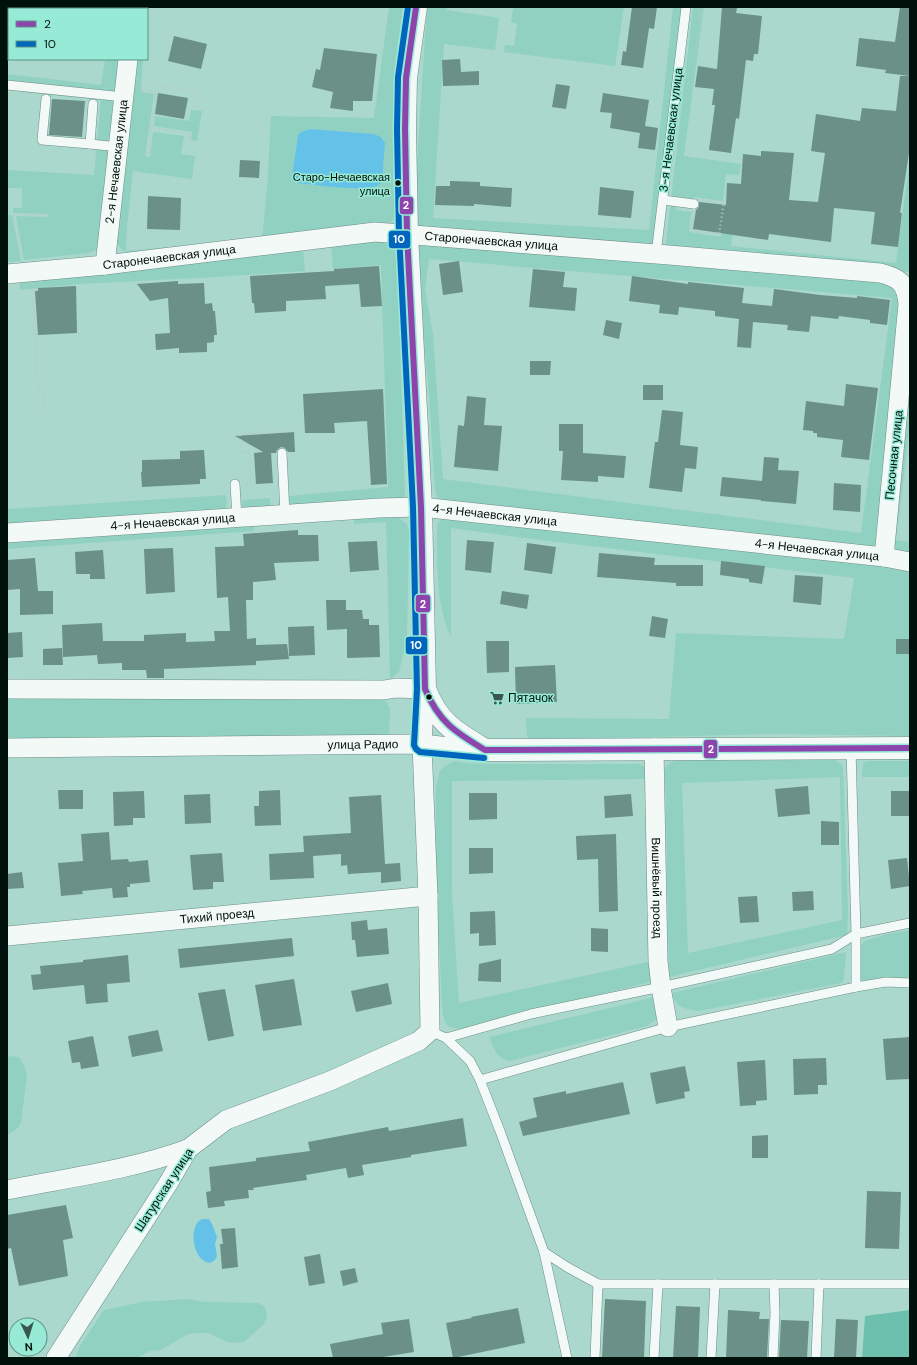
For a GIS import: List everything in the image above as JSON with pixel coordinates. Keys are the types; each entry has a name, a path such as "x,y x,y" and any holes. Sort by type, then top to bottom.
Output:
{"street":[{"path":"416,7 406,78 405,129 407,234 421,507 425,689 422,744 428,896 438,1034"},
{"name":"2-я Нечаевская улица","path":"105,265 128,60"},
{"name":"Старонечаевская улица","path":"21,272 105,265 375,232 880,273"},
{"name":"Песочная улица","path":"880,273 894,277 902,282 908,295 884,557"},
{"name":"4-я Нечаевская улица","path":"7,533 380,508 421,507 884,557 910,562"},
{"path":"7,689 425,689"},
{"path":"425,689 430,702 440,718 449,727 485,750"},
{"name":"улица Радио","path":"7,748 422,744 485,750 654,748 910,748"},
{"name":"Вишнёвый проезд","path":"654,748 658,961 668,1027"},
{"name":"Тихий проезд","path":"7,936 428,896"},
{"name":"Шатурская улица","path":"56,1358 169,1182 188,1149 226,1120 330,1081 438,1034"},
{"path":"7,1190 161,1158 188,1149"}],"lane":[{"name":"3-я Нечаевская улица","path":"656,254 686,7"},
{"path":"7,85 124,98"},
{"path":"46,99 42,140 119,147"},
{"path":"90,144 93,104"},
{"path":"663,200 694,201"},
{"path":"282,453 285,514"},
{"path":"234,484 236,518"},
{"path":"851,748 856,987"},
{"path":"438,1034 832,949 856,934 910,922"},
{"path":"480,1080 668,1027 856,987 886,982 910,983"},
{"path":"438,1034 470,1061 480,1080 544,1252 567,1358"},
{"path":"544,1252 598,1284 910,1284"},
{"path":"595,1358 598,1284"},
{"path":"654,1358 658,1284"},
{"path":"711,1358 715,1284"},
{"path":"773,1358 775,1313 774,1284"},
{"path":"816,1358 819,1284"}],"path":[{"path":"148,154 157,86 198,92 196,109"},
{"path":"151,128 190,133 188,141"},
{"path":"691,230 719,234 724,202 694,201"},
{"path":"44,412 42,393 38,393 14,215 47,215"},
{"path":"234,484 251,483 250,451 241,452 240,434 294,431"}],"green space":[{"path":"389,7 403,7 397,48 393,124 395,213 391,222 385,225 141,254 127,252 120,247 115,234 133,60 143,60 141,92 154,94 145,156 150,157 153,132 184,136 181,154 195,156 192,179 133,171 126,251 262,239 267,188 271,116 374,118","holes":["310,129 374,134 381,137 385,143 382,182 378,186 371,188 339,188 298,183 292,176 298,135 301,132"]},
{"path":"427,7 447,7 447,10 499,18 495,50 444,44 433,218 649,230 673,7 681,7 654,242 652,246 418,228 416,178"},
{"path":"509,7 624,7 615,66 504,52 505,45 514,46 517,24 511,22 513,8"},
{"path":"693,7 704,7 684,156 741,164 739,175 726,174 723,201 694,197 693,199 678,197 676,210 691,212 689,232 721,237 726,206 735,207 731,246 896,263 910,158 910,272 669,247 666,245"},
{"path":"105,60 121,60 99,245 96,250 89,253 24,260 16,216 48,217 48,214 13,213 13,208 22,208 22,188 7,188 7,170 94,175 101,100 21,92 12,81 7,81 7,74 101,85"},
{"path":"191,110 202,111 197,141 191,140 192,132 154,126 155,116 189,121"},
{"path":"7,215 12,215 21,261 7,262"},
{"path":"378,238 396,241 397,248 405,496 404,498 289,510 289,496 388,487 381,265 333,269 331,245"},
{"path":"419,241 877,279 895,289 901,300 878,541 872,548 441,500 438,498 435,491 429,394 418,284","holes":["429,259 892,298 861,533 443,479 433,334 425,289"]},
{"path":"303,248 305,271 79,284 20,290 19,277"},
{"path":"910,372 910,426 896,540 910,542 910,556 895,552 889,537"},
{"path":"226,495 227,514 7,525 7,509"},
{"path":"270,498 271,511 242,513 242,500"},
{"path":"397,517 406,523 409,530 407,640 399,672 390,679 386,522 354,524 354,519"},
{"path":"450,518 910,568 910,736 773,734 534,740 527,737 526,718 669,719 676,633 844,639 854,578 451,528 451,636 442,611 438,584 437,556 438,523 442,519"},
{"path":"254,524 254,531 7,549 7,540"},
{"path":"7,696 384,699 390,708 389,740 7,742"},
{"path":"835,760 841,764 843,768 848,911 847,935 669,977 665,769 668,764 676,761","holes":["840,777 842,920 688,953 682,783"]},
{"path":"454,761 488,764 639,764 647,768 658,980 459,1029 447,1025 444,1019 442,1006 436,876 436,786 440,771","holes":["645,779 648,962 459,1003 452,891 452,781"]},
{"path":"867,761 910,761 910,777 862,777 863,763"},
{"path":"910,930 910,979 879,979 859,981 859,949 864,941 888,934"},
{"path":"846,952 844,979 841,983 699,1011 679,1005 672,993"},
{"path":"659,996 658,1018 647,1026 509,1061 498,1055 489,1037"},
{"path":"7,1056 19,1057 25,1068 27,1076 21,1122 18,1128 7,1135"},
{"path":"187,1299 206,1302 258,1303 265,1307 267,1316 264,1324 245,1341 237,1343 228,1342 208,1333 196,1333 188,1334 161,1350 150,1351 137,1358 75,1358 80,1346 104,1310 142,1302"},
{"path":"910,1310 910,1358 862,1358 865,1316"}],"water":[{"path":"310,129 374,134 381,137 385,143 382,182 371,188 339,188 298,183 292,176 298,135 301,132"},
{"path":"202,1219 209,1219 217,1237 215,1244 217,1256 215,1260 210,1263 204,1261 199,1256 194,1242 195,1228"}],"building":[{"path":"632,7 657,7 654,29 649,28 643,68 621,65 623,51 626,52"},
{"path":"722,7 737,8 736,13 762,16 758,54 754,54 753,61 746,60 739,119 736,118 731,153 709,150 715,105 712,105 714,89 695,87 698,66 717,69"},
{"path":"900,7 910,7 910,76 885,73 886,70 856,66 859,38 895,42"},
{"path":"174,36 207,44 201,69 168,61"},
{"path":"324,48 377,54 372,101 353,101 353,111 330,108 333,92 312,87 316,69 320,70"},
{"path":"460,59 461,72 479,71 479,85 443,86 442,60"},
{"path":"900,76 910,76 910,146 900,213 902,213 898,247 871,244 875,212 834,208 831,242 769,234 768,240 693,229 699,202 726,205 727,183 741,184 743,154 761,156 761,151 794,153 789,200 818,202 825,153 811,151 816,114 860,121 862,108 896,111"},
{"path":"556,84 570,86 566,109 552,107"},
{"path":"158,93 188,98 184,119 155,114"},
{"path":"603,93 649,100 645,126 658,128 655,150 638,148 640,133 610,128 612,113 600,112"},
{"path":"52,99 85,101 82,137 49,135"},
{"path":"240,160 260,161 259,178 239,177"},
{"path":"450,181 480,182 480,186 512,188 511,207 474,204 474,206 435,205 436,186 450,186"},
{"path":"600,187 634,191 631,218 598,215"},
{"path":"148,196 181,198 180,230 147,229"},
{"path":"459,261 463,292 443,295 439,264"},
{"path":"379,266 382,306 361,307 359,284 325,286 326,299 286,301 286,311 255,313 254,303 252,303 250,276 334,271 334,269"},
{"path":"533,269 565,272 563,287 577,288 575,311 529,307"},
{"path":"632,276 688,284 688,282 744,288 742,303 772,306 774,289 820,295 857,298 857,296 890,300 887,325 870,323 870,320 839,316 838,319 811,316 809,332 787,330 788,325 753,322 751,348 737,347 739,319 715,316 715,311 679,307 678,315 659,313 660,305 629,301"},
{"path":"178,281 178,284 204,283 205,304 212,303 213,311 215,311 217,335 214,335 214,342 207,343 207,352 179,353 179,348 156,350 155,334 170,333 168,298 150,301 137,284"},
{"path":"76,286 77,333 38,335 35,291 38,291 38,288"},
{"path":"606,320 622,323 619,339 603,335"},
{"path":"530,361 551,361 550,375 530,375"},
{"path":"846,384 878,388 869,460 841,457 843,440 817,437 817,433 813,433 813,431 803,430 806,401 844,406"},
{"path":"643,385 663,385 663,400 643,400"},
{"path":"383,389 387,484 371,485 367,421 334,423 335,433 305,433 303,394"},
{"path":"467,396 486,398 484,425 502,426 498,471 454,467 458,425 464,426"},
{"path":"662,410 683,412 680,445 698,447 696,469 685,468 682,492 649,488 655,442 658,442"},
{"path":"559,424 583,424 583,453 626,456 624,478 598,476 598,482 561,480 563,451 559,451"},
{"path":"294,432 295,452 288,452 285,448 281,447 276,453 271,453 273,483 256,484 254,453 263,452 235,436"},
{"path":"204,450 206,479 200,479 200,484 142,487 142,460 180,459 180,451"},
{"path":"764,457 779,458 778,470 799,471 796,504 720,496 722,477 762,481"},
{"path":"834,483 861,485 860,512 833,510"},
{"path":"298,530 298,535 318,535 319,561 274,563 276,580 253,582 253,600 246,600 247,639 256,638 256,645 287,644 289,659 256,661 256,665 164,669 164,678 147,678 146,670 122,670 122,663 98,664 97,655 63,657 62,625 102,623 103,641 144,641 144,635 186,633 186,642 215,641 214,631 230,631 228,597 217,598 215,547 244,546 243,534"},
{"path":"467,540 494,542 491,573 465,570"},
{"path":"377,541 379,570 350,572 348,542"},
{"path":"527,543 556,547 552,574 524,570"},
{"path":"173,548 175,592 146,594 144,549"},
{"path":"103,550 105,579 90,579 90,574 76,574 75,552"},
{"path":"599,553 655,558 654,565 703,565 703,586 676,586 676,583 597,577"},
{"path":"35,558 38,591 53,591 53,614 20,615 20,589 7,590 7,560"},
{"path":"721,561 765,566 762,584 749,582 749,579 720,575"},
{"path":"795,575 823,577 821,605 793,602"},
{"path":"502,591 529,595 527,609 500,604"},
{"path":"326,600 346,600 346,610 362,610 363,619 369,619 369,625 379,625 380,657 347,658 347,629 327,630"},
{"path":"652,616 668,619 665,638 649,636"},
{"path":"314,626 315,655 289,656 288,627"},
{"path":"22,632 23,657 7,658 7,633"},
{"path":"896,639 910,639 910,654 896,654"},
{"path":"486,641 509,641 509,672 487,673"},
{"path":"62,648 63,665 43,665 43,649"},
{"path":"555,665 557,702 516,704 515,667"},
{"path":"808,786 810,814 778,817 775,789"},
{"path":"58,790 83,790 83,809 59,809"},
{"path":"280,790 281,825 255,826 254,806 259,806 259,791"},
{"path":"144,791 145,818 133,818 133,825 114,826 113,792"},
{"path":"891,791 910,791 910,816 891,816"},
{"path":"469,793 497,793 497,819 469,820"},
{"path":"210,794 211,823 185,824 184,795"},
{"path":"631,794 633,816 605,818 604,796"},
{"path":"381,795 385,864 400,863 401,881 381,883 381,872 348,874 347,865 341,866 341,854 313,856 314,878 270,880 269,854 304,852 303,836 351,833 349,797"},
{"path":"821,821 839,822 839,845 821,845"},
{"path":"109,832 111,860 128,859 129,862 148,860 150,882 130,884 130,887 127,887 128,897 113,898 112,888 82,891 83,894 61,896 58,863 83,861 81,834"},
{"path":"616,834 618,911 599,912 598,859 577,860 576,836"},
{"path":"469,848 493,848 493,873 469,874"},
{"path":"222,853 224,882 213,882 213,889 193,890 190,855"},
{"path":"907,858 910,886 891,889 888,860"},
{"path":"22,872 24,888 7,889 7,874"},
{"path":"813,891 814,910 793,911 792,892"},
{"path":"757,896 759,922 740,923 738,897"},
{"path":"495,911 496,945 479,946 479,933 470,934 470,912"},
{"path":"367,920 368,930 387,928 389,954 357,957 355,940 352,940 351,922"},
{"path":"591,928 608,929 608,952 591,951"},
{"path":"292,938 294,956 180,968 178,949"},
{"path":"128,955 130,982 107,984 108,1002 86,1004 84,985 33,990 31,975 41,974 40,966 83,962 83,960"},
{"path":"501,959 501,982 478,981 479,964"},
{"path":"294,979 302,1025 263,1031 255,985"},
{"path":"388,983 392,1004 356,1012 351,991"},
{"path":"225,989 234,1036 208,1041 198,993"},
{"path":"158,1030 163,1051 132,1057 128,1036"},
{"path":"93,1036 99,1066 81,1069 80,1062 72,1063 68,1041"},
{"path":"910,1037 910,1079 886,1080 883,1039"},
{"path":"826,1058 827,1085 818,1085 818,1094 794,1095 793,1059"},
{"path":"765,1060 767,1100 756,1101 756,1105 740,1106 737,1062"},
{"path":"685,1066 690,1091 684,1092 685,1098 656,1104 650,1073"},
{"path":"623,1082 630,1114 523,1136 519,1122 537,1117 533,1098 566,1091 566,1094"},
{"path":"463,1118 467,1146 362,1165 364,1175 348,1178 346,1168 306,1175 307,1180 253,1188 254,1190 248,1190 249,1198 224,1201 225,1206 208,1208 206,1192 211,1191 209,1167 256,1161 256,1158 310,1151 308,1142 388,1127 389,1131"},
{"path":"768,1135 768,1158 752,1158 752,1136"},
{"path":"867,1191 901,1192 899,1249 865,1248"},
{"path":"66,1205 73,1238 63,1240 68,1276 19,1286 11,1248 7,1249 7,1215"},
{"path":"235,1228 238,1267 222,1269 220,1244 223,1244 221,1229"},
{"path":"320,1254 325,1283 309,1286 304,1257"},
{"path":"355,1268 358,1282 343,1286 340,1271"},
{"path":"605,1299 646,1301 644,1358 602,1358"},
{"path":"676,1306 700,1307 698,1358 673,1358"},
{"path":"518,1308 525,1343 453,1358 446,1323"},
{"path":"728,1310 760,1312 759,1319 769,1319 767,1358 726,1358"},
{"path":"409,1319 414,1352 377,1358 333,1358 330,1344 383,1334 381,1323"},
{"path":"836,1319 858,1320 856,1358 834,1358"},
{"path":"781,1320 809,1321 807,1358 779,1358"}],"transit line":[{"name":"10","path":"408,7 398,77 397,129 399,234 413,507 417,689 414,745 420,752 484,758"},
{"name":"2","path":"416,7 406,78 405,129 407,234 421,507 425,689 436,710 449,725 465,738 485,750 910,748"}],"place":[{"name":"Старо-Нечаевская улица","path":"398,183"},
{"name":"Пятачок","path":"497,698"}]}
